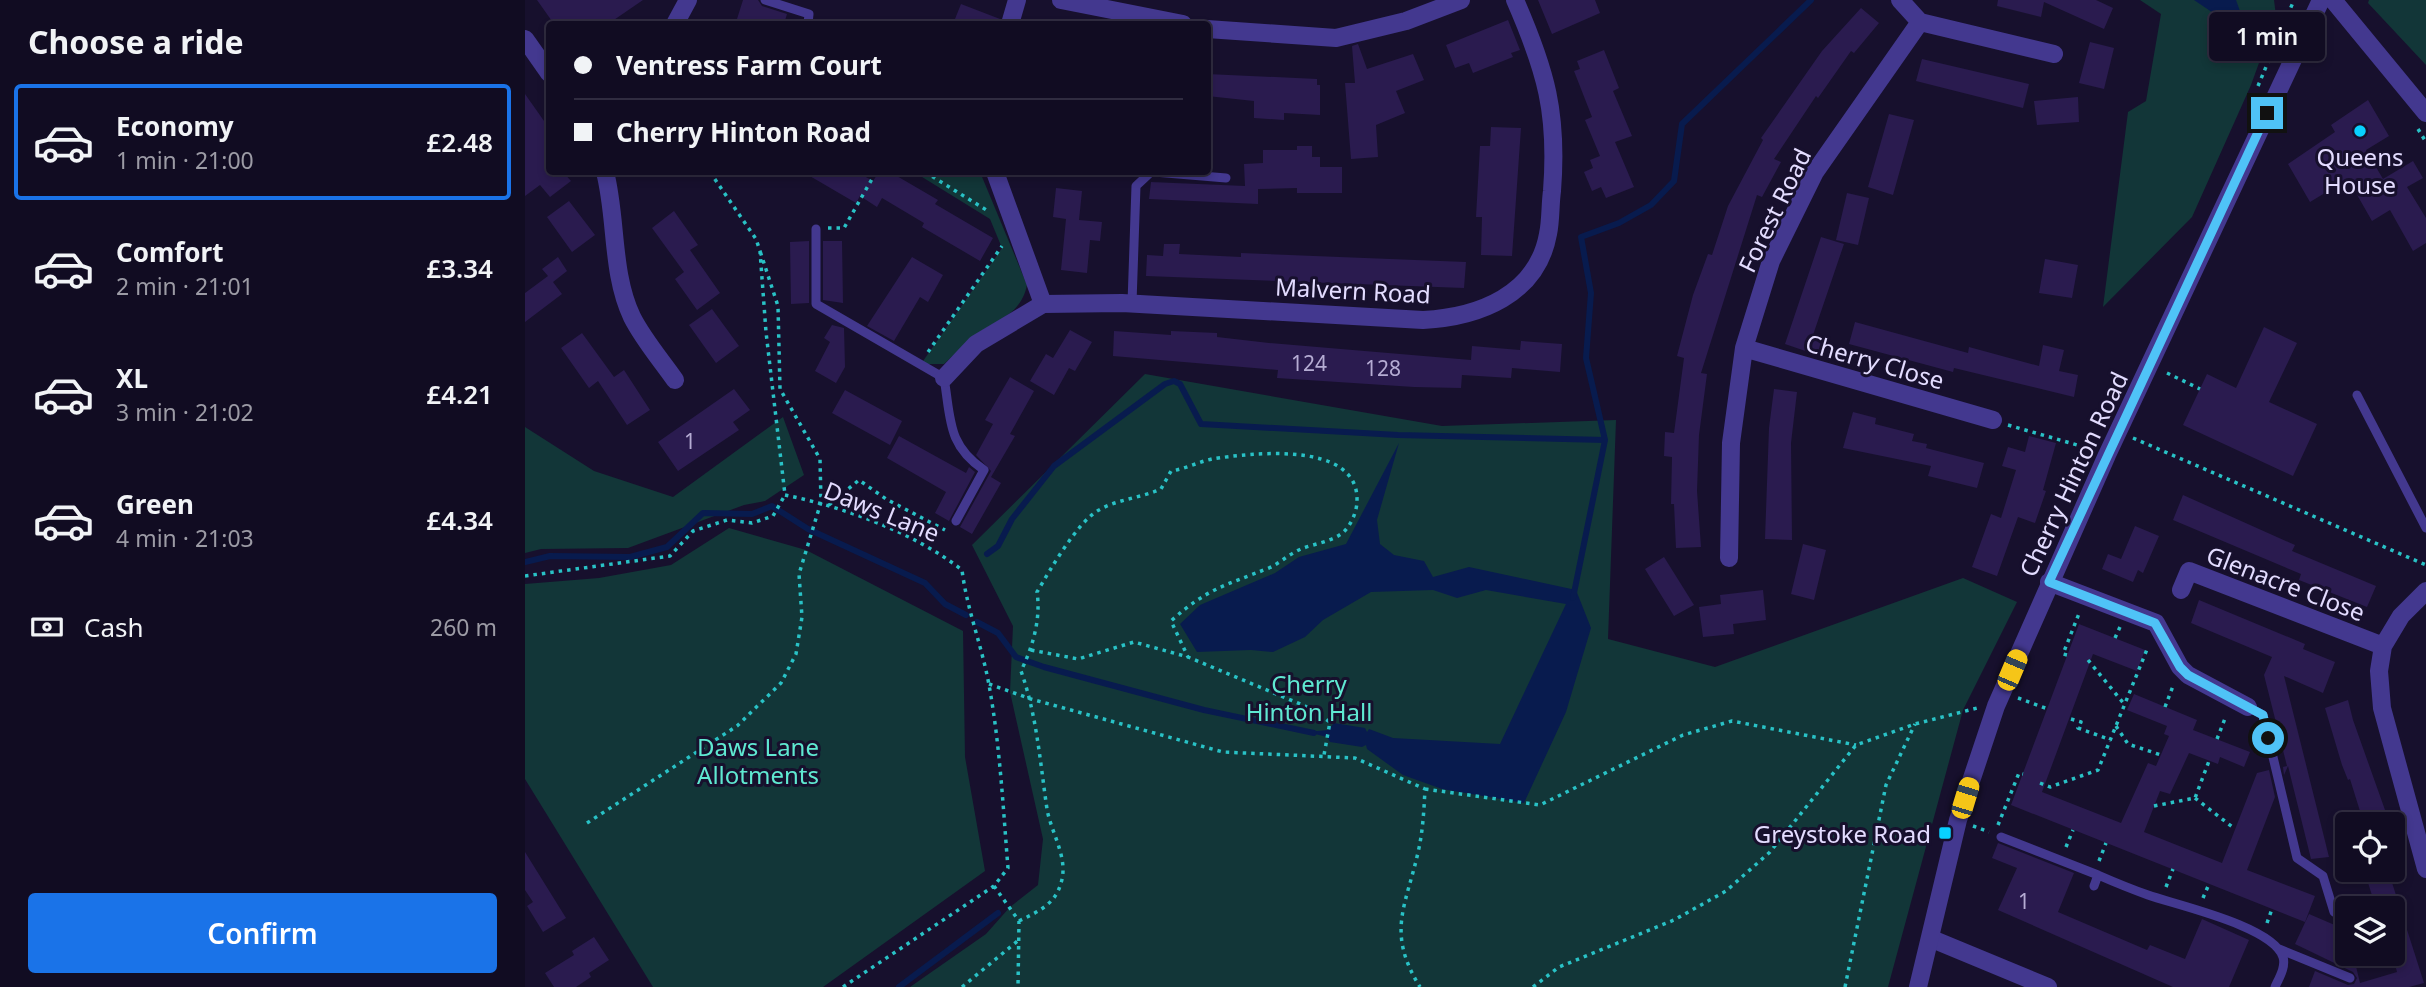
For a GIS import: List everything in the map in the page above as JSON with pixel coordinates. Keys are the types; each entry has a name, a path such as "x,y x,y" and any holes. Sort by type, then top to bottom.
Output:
{"street":[{"path":"677,21 688,0"},
{"path":"1011,21 1017,0"},
{"path":"1061,0 1168,21"},
{"path":"1211,29 1336,38 1365,33 1425,6 1461,0"},
{"name":"Malvern Road","path":"1043,304 1132,303 1423,320 1493,306 1515,292 1530,275 1545,243 1554,160 1553,108 1540,57 1515,0"},
{"path":"1901,0 1920,22 2054,54"},
{"name":"Cherry Hinton Road","path":"1919,987 1958,820 1999,699 2107,455 2321,0"},
{"path":"2333,0 2426,113"},
{"name":"Forest Road","path":"1729,558 1731,443 1744,348 1771,261 1815,172 1920,22"},
{"path":"525,39 546,69"},
{"path":"606,175 613,203 618,265 632,317 675,380"},
{"path":"944,378 976,344 1043,304 996,175"},
{"name":"Cherry Close","path":"1744,348 1993,420"},
{"name":"Glenacre Close","path":"2181,590 2189,571 2383,646"},
{"path":"2049,582 2157,626 2176,660 2188,675 2235,707"},
{"path":"2426,591 2401,616 2383,646 2379,671 2382,708 2426,869"},
{"path":"1932,939 2049,987"}],"lane":[{"path":"765,0 809,14 808,21"},
{"path":"1132,303 1136,186 1149,175"},
{"path":"1190,175 1226,178"},
{"path":"816,229 816,304 944,378 955,438 964,457 984,470 956,521"},
{"path":"2357,395 2426,528"},
{"path":"2235,707 2263,715 2297,858 2323,876 2334,912"},
{"path":"2001,837 2148,895 2225,917 2279,949 2350,978"},
{"path":"2094,886 2098,875"},
{"path":"2275,987 2283,969 2283,958 2279,949"}],"path":[{"path":"2276,44 2294,0"},
{"name":"Daws Lane","path":"713,175 749,228 760,251 784,497 829,505 935,549 962,570 966,598 989,684 1001,779 1008,868 994,886"},
{"path":"816,229 844,228 875,175"},
{"path":"930,175 997,217"},
{"path":"920,364 1005,242"},
{"path":"587,823 737,726 781,683 796,654 801,617 799,574 821,502 820,459 780,389 778,306 760,251"},
{"path":"2167,373 2200,389"},
{"path":"1993,420 2107,455"},
{"path":"2118,432 2426,565"},
{"path":"1019,921 1047,908 1062,882 1062,855 1047,812 1044,769 1031,699 1021,671 1031,650 1039,607 1037,592 1087,517 1101,508 1161,489 1171,471 1211,460 1281,453 1330,460 1350,477 1357,489 1357,508 1351,521 1341,534 1297,551 1272,567 1227,583 1195,599 1171,621 1188,657"},
{"path":"829,505 859,481 886,499 946,530 956,521"},
{"path":"525,576 670,556 694,531 727,520 752,523 773,516 784,497"},
{"path":"2067,655 2063,654 2086,597"},
{"path":"2040,783 2050,787 2098,770 2157,626"},
{"path":"1031,650 1078,659 1134,642 1188,657 1305,706 1330,722 1324,755"},
{"path":"2088,660 2125,705"},
{"path":"989,684 1031,699 1223,752 1355,758 1425,789 1541,805 1683,735 1732,721 1856,745 1999,699 2048,709"},
{"path":"2217,739 2235,707"},
{"path":"2071,719 2081,722 2078,728 2111,740"},
{"path":"1845,987 1886,785 1915,724"},
{"path":"2116,726 2129,744 2161,755"},
{"path":"1534,987 1559,967 1674,920 1725,891 1770,852 1856,745"},
{"path":"2195,798 2209,761"},
{"path":"1958,820 1994,834 2019,773 2023,774"},
{"path":"1420,987 1402,955 1401,911 1419,849 1425,789"},
{"path":"2154,806 2195,798 2235,829"},
{"path":"843,987 994,886 1019,921 1018,987"},
{"path":"962,987 1020,938"}],"green space":[{"path":"2140,0 2274,0 2276,16 2251,85 2192,217 2103,307 2128,112 2146,101 2161,14"},
{"path":"2369,0 2426,0 2426,65 2368,3"},
{"path":"919,175 981,175 1027,285 1020,303 1014,309 977,334 944,364 921,364 1002,248 990,219"},
{"name":"Cherry Hinton Hall","path":"1145,374 1442,426 1616,420 1608,639 1715,667 1963,578 2017,602 1963,710 1888,987 910,987 986,934 1010,907 1038,885 1043,839 1010,692 1013,626 972,545"},
{"path":"783,417 804,475 765,501 744,505 628,548 541,549 525,553 525,427 594,471 673,497"},
{"name":"Daws Lane Allotments","path":"729,528 806,550 963,631 965,757 985,871 823,987 653,987 525,779 525,584 599,578 671,565"}],"water":[{"path":"2194,0 2236,0 2241,14 2240,31"},
{"path":"1399,443 1377,520 1380,544 1394,555 1424,561 1433,577 1469,567 1576,590 1591,628 1566,712 1524,803 1442,789 1403,775 1367,749 1366,745 1362,747 1330,742 1327,737 1307,732 1328,730 1334,723 1365,728 1367,732 1369,729 1393,738 1500,744 1566,604 1486,590 1457,598 1433,590 1371,592 1323,620 1305,637 1273,652 1197,652 1180,624 1200,605 1275,573 1299,557 1346,544"}],"building":[{"path":"537,0 643,0 612,21 552,21"},
{"path":"743,0 758,0 762,6 787,14 785,21 737,19"},
{"path":"1538,0 1595,0 1600,13 1552,34"},
{"path":"1998,0 2096,0 2113,8 2104,29 2044,2 2041,17 1997,6"},
{"path":"961,4 1000,19 1000,21 954,21"},
{"path":"1861,8 1879,23 1854,53 1851,51 1818,98 1816,96 1774,159 1781,162 1762,197 1757,195 1701,373 1707,374 1699,435 1697,491 1701,547 1676,548 1674,504 1671,504 1672,457 1664,456 1665,432 1674,433 1684,358 1677,356 1693,295 1708,254 1712,255 1728,206 1763,140 1761,138 1822,51"},
{"path":"1508,20 1520,50 1511,53 1513,57 1473,73 1469,63 1455,68 1446,45"},
{"path":"2090,42 2114,48 2104,89 2079,83"},
{"path":"1358,44 1367,69 1413,54 1424,80 1396,91 1405,113 1376,125 1378,157 1351,159 1345,83 1355,83 1352,46"},
{"path":"1604,50 1619,88 1613,91 1632,136 1615,142 1634,187 1606,198 1601,187 1592,191 1584,172 1593,168 1590,160 1600,156 1585,120 1592,117 1574,71 1580,69 1577,61"},
{"path":"1922,59 2029,84 2023,108 1916,81"},
{"path":"1211,74 1317,79 1317,85 1320,85 1320,115 1284,113 1284,120 1254,118 1254,101 1211,96"},
{"path":"525,94 546,124 546,175 566,175 571,181 550,197 540,185 525,196"},
{"path":"2078,97 2079,122 2037,125 2034,101"},
{"path":"2368,100 2389,136 2366,150 2383,179 2413,161 2423,178 2407,187 2426,218 2426,243 2413,251 2390,210 2372,221 2348,179 2310,202 2288,164 2335,132 2331,125"},
{"path":"1889,114 1914,120 1893,195 1868,187"},
{"path":"1491,127 1521,128 1512,256 1481,255 1482,217 1476,217 1480,146 1490,146"},
{"path":"1297,146 1312,146 1312,157 1320,157 1320,167 1342,167 1342,193 1297,193 1297,188 1258,189 1258,204 1149,199 1151,182 1245,186 1244,164 1263,163 1263,150 1297,150"},
{"path":"808,175 862,175 873,181 877,175 895,175 938,200 935,204 993,238 980,261 922,227 924,223 882,198 877,207 860,196 856,203"},
{"path":"1056,188 1082,191 1079,220 1102,222 1100,241 1090,240 1087,273 1061,270 1066,219 1053,217"},
{"path":"1847,193 1869,198 1858,245 1836,240"},
{"path":"569,201 595,235 572,252 547,217"},
{"path":"674,211 698,245 690,250 720,293 697,310 675,279 684,272 652,228"},
{"path":"1821,237 1844,244 1813,335 1824,338 1817,355 1785,344"},
{"path":"809,241 809,303 791,304 790,242"},
{"path":"823,241 842,241 843,303 823,300"},
{"path":"1164,244 1180,244 1179,254 1241,257 1241,253 1466,262 1464,288 1146,276 1147,255 1163,256"},
{"path":"558,257 567,271 553,282 562,294 525,322 525,293 548,276 542,269"},
{"path":"912,257 943,275 928,302 920,297 894,341 867,326"},
{"path":"2045,259 2078,265 2072,298 2039,293"},
{"path":"712,309 739,346 716,363 689,325"},
{"path":"1855,322 1968,353 1969,347 2039,366 2043,345 2064,350 2059,371 2078,375 2074,397 1954,368 1953,372 1849,344"},
{"path":"832,325 844,328 845,367 836,383 815,371 830,342 824,338"},
{"path":"2264,327 2297,343 2269,402 2317,424 2293,476 2183,425 2207,374 2236,388"},
{"path":"1070,330 1092,342 1075,371 1069,368 1054,395 1030,381 1046,354 1053,358"},
{"path":"1114,331 1171,335 1171,331 1217,333 1217,337 1269,343 1471,360 1472,346 1520,350 1521,341 1562,344 1560,372 1512,368 1511,378 1462,375 1461,388 1414,387 1277,378 1278,370 1113,356"},
{"path":"582,333 614,377 624,370 650,410 627,425 598,381 589,388 561,348"},
{"path":"1010,377 1034,391 1010,434 1015,436 991,477 1001,483 972,534 960,527 991,471 976,455 993,424 985,420"},
{"path":"734,389 750,410 733,422 739,430 678,471 658,442"},
{"path":"1774,389 1797,392 1791,443 1792,540 1765,539 1769,428"},
{"path":"845,390 902,421 890,445 832,413"},
{"path":"1853,412 1876,418 1875,424 1914,434 1912,441 1927,444 1926,448 1984,463 1977,488 1928,476 1931,466 1843,448"},
{"path":"899,436 966,473 969,467 975,472 949,521 935,513 946,492 887,458"},
{"path":"2029,436 2056,443 2043,490 2046,491 2035,523 2018,517 1997,576 1972,567 1991,514 2001,518 2016,470 2002,466 2008,447 2025,452"},
{"path":"2183,495 2295,545 2292,551 2376,586 2367,607 2299,580 2301,574 2173,520"},
{"path":"2135,526 2159,536 2143,573 2138,570 2133,582 2102,569 2108,554 2121,559"},
{"path":"1803,544 1826,550 1814,600 1791,594"},
{"path":"1664,557 1694,605 1674,616 1645,569"},
{"path":"1763,590 1766,620 1733,624 1734,634 1703,637 1699,607 1721,604 1720,595"},
{"path":"2199,600 2305,644 2303,649 2335,662 2323,693 2284,676 2329,857 2311,859 2288,766 2284,775 2283,767 2287,766 2264,675 2272,657 2191,623"},
{"path":"2079,624 2145,650 2137,671 2093,654 2042,792 2121,823 2148,763 2156,766 2169,736 2164,734 2167,726 2127,710 2134,694 2197,720 2193,730 2250,752 2244,767 2220,757 2218,764 2189,753 2170,794 2160,791 2144,832 2222,863 2257,773 2269,770 2275,797 2247,870 2315,896 2305,922 2011,805"},
{"path":"2348,700 2386,812 2360,812 2350,779 2348,780 2342,765 2325,708"},
{"path":"1998,843 2074,873 2058,912 2147,950 2150,945 2185,959 2202,919 2249,940 2229,987 2173,987 1998,910 2017,868 1992,858"},
{"path":"525,852 566,918 543,932 527,906 533,902 525,890"},
{"path":"2368,882 2392,882 2396,896 2372,896"},
{"path":"2309,914 2335,925 2335,963 2295,944"},
{"path":"2405,923 2424,983 2409,987 2309,987 2315,971 2348,985 2354,984 2357,978 2353,972 2341,966 2356,966 2360,983 2397,972 2395,966 2405,966"},
{"path":"594,937 609,960 589,973 591,977 576,987 554,987 545,973 574,955 572,951"}],"waterway":[{"path":"1573,598 1605,440 1586,358 1591,293 1581,237 1619,223 1651,205 1674,181 1682,124 1811,0"},
{"path":"987,554 998,546 1012,519 1054,466 1165,384 1174,381 1180,384 1201,424 1398,435 1605,440"},
{"path":"525,562 550,556 630,557 667,547 703,513 752,514 772,506 808,529 925,583 945,604 966,615"},
{"path":"977,622 998,633 1016,657 1044,667 1204,710 1314,733"},
{"path":"899,987 998,913"}],"place":[{"name":"Queens House","path":"2360,131"},
{"name":"Greystoke Road","path":"1945,833"}],"route":[{"path":"2267,113 2049,582 2155,623 2168,641 2180,667 2188,675 2263,715 2268,738"}]}
